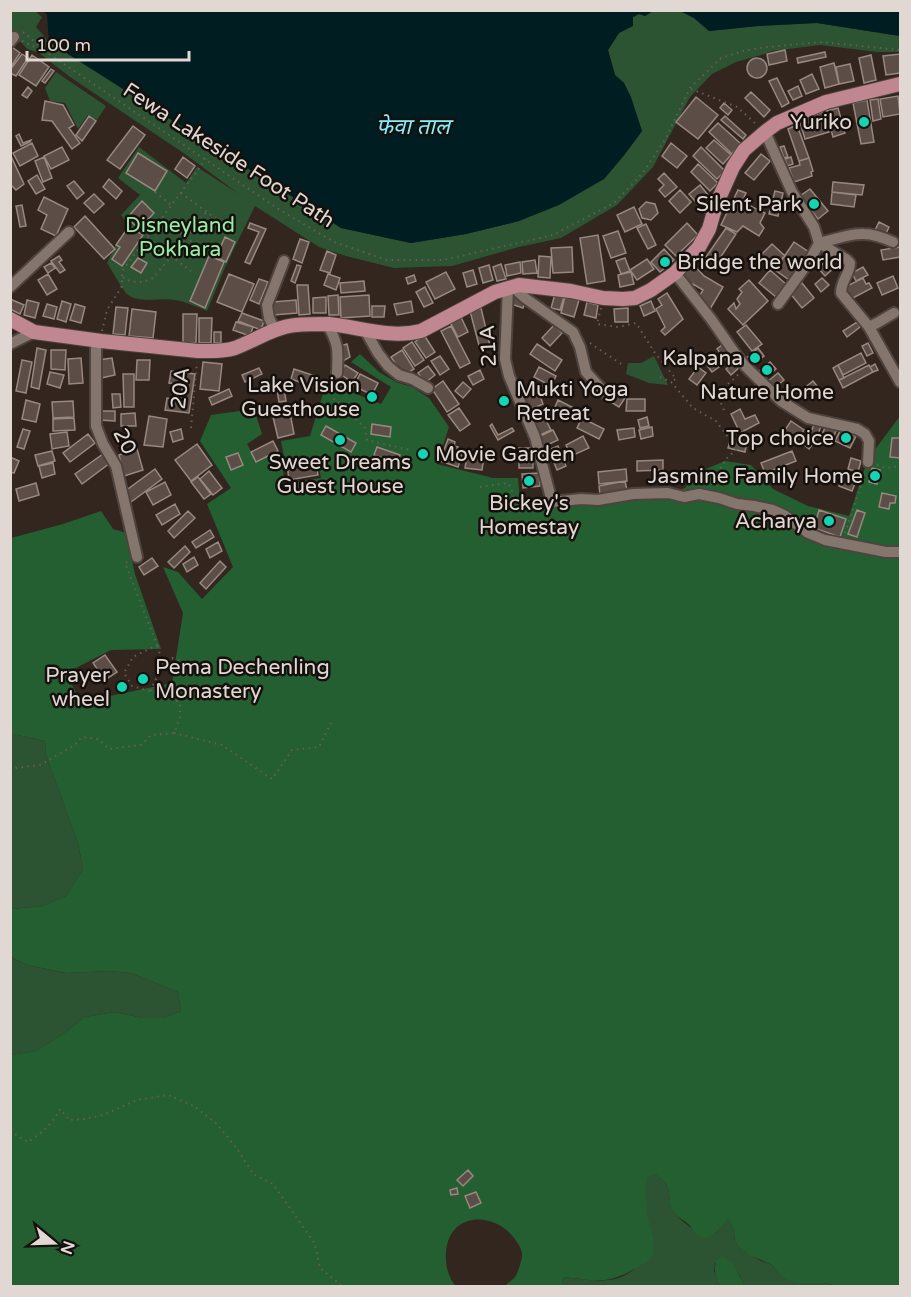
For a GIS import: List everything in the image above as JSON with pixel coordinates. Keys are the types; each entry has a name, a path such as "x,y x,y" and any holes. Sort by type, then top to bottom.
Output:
{"main road":[{"path":"10,319 34,332 98,341 214,351 235,348 275,330 295,325 327,324 388,334 421,331 495,292 519,285 571,291 603,298 635,298 675,273 695,252 705,237 733,167 744,150 765,132 777,123 826,102 900,84"}],"street":[{"path":"765,132 792,192 814,226 819,243 850,263 841,293 869,327 900,382"},
{"path":"10,287 69,232"},
{"path":"778,304 810,260 819,243 852,234 874,235 893,242"},
{"path":"275,330 269,318 267,305 284,261"},
{"path":"675,273 747,367 782,401 808,418 857,429 865,434 869,441 868,462"},
{"path":"510,287 573,332 580,347 586,372 605,393"},
{"name":"21A","path":"510,287 505,359 509,376 535,437 552,502"},
{"path":"869,327 894,313"},
{"path":"327,324 335,337 337,373"},
{"path":"365,330 388,366 399,375 428,388"},
{"path":"10,344 34,332"},
{"name":"20","path":"98,341 96,426 116,466 137,557"},
{"path":"552,502 598,500 633,494 668,493 684,497 699,494 773,510 784,515 808,533 825,540 886,552 900,552"}],"path":[{"name":"Fewa Lakeside Foot Path","path":"16,37 49,54 280,210 334,242 387,260 443,260 552,235 614,203 642,174 665,140 690,88 721,58 767,47 822,42 900,50"},
{"path":"16,37 49,54"},
{"path":"690,88 737,107 765,132"},
{"path":"98,341 106,310 122,286 122,271 206,159"},
{"path":"155,192 171,205"},
{"path":"181,192 226,226"},
{"path":"122,271 123,277 128,281 146,282 153,278 207,211"},
{"path":"161,219 206,252"},
{"path":"147,238 192,271"},
{"path":"603,298 597,324 618,327 636,323 655,353 676,379 671,382"},
{"path":"590,344 624,366"},
{"name":"20A","path":"191,428 198,351"},
{"path":"724,410 720,401 728,392 728,384 747,367"},
{"path":"337,373 337,384 332,397 365,428 367,440 410,450"},
{"path":"660,377 671,382 693,408 716,421 737,449 726,459 705,495"},
{"path":"517,394 537,384 555,392"},
{"path":"842,543 868,462 887,468 900,466"},
{"path":"480,487 507,483 511,487 514,500 526,506 552,502"},
{"path":"137,557 125,563 164,667"},
{"path":"157,645 132,657 124,673 132,686 171,697 180,703 180,717 174,733"},
{"path":"151,691 154,682 172,658 184,662"},
{"path":"10,766 14,768 40,765 75,745 82,737 98,739 110,749 141,745 151,735 174,733 222,745 272,779 292,750 319,747 331,723"},
{"path":"10,1131 28,1142 38,1136 55,1119 60,1109 69,1120 84,1119 103,1115 137,1100 168,1095 194,1106 217,1124 238,1150 253,1174 273,1184 315,1244 320,1268 342,1287"}],"green space":[{"name":"Disneyland Pokhara","path":"11,11 35,11 42,17 36,27 49,42 341,228 411,243 466,234 519,221 604,179 642,131 624,83 615,75 608,50 619,33 632,26 633,17 639,14 645,16 653,11 680,11 694,18 709,31 817,23 900,36 900,52 877,52 820,45 772,51 736,62 712,74 690,97 653,167 617,205 561,238 452,266 394,268 346,256 319,247 255,206 207,311 175,300 133,298 123,289 107,263 129,226 121,215 140,195 118,178 139,147 186,183 197,167 239,194 39,53 11,39"},
{"path":"56,72 106,106 97,120 88,115 78,129 65,103 50,101 45,88"},
{"path":"360,354 379,372 396,382 412,387 429,398 449,427 437,464 493,478 518,478 520,501 602,503 638,492 667,497 686,487 691,475 725,461 751,465 773,489 808,506 849,516 868,459 900,416 900,1286 837,1286 825,1283 796,1283 788,1280 772,1265 739,1247 735,1242 730,1221 727,1220 709,1237 700,1237 696,1234 673,1211 668,1188 655,1174 648,1176 646,1191 648,1217 654,1243 651,1258 626,1273 609,1279 565,1277 562,1281 564,1286 505,1286 519,1270 522,1255 520,1246 505,1229 495,1223 474,1220 455,1229 449,1239 446,1252 447,1266 449,1275 456,1286 11,1286 10,1055 36,1051 85,1017 114,1012 143,1018 163,1018 181,1011 178,992 131,973 109,971 66,973 27,965 11,957 11,909 43,906 66,896 83,869 78,843 46,755 45,741 11,734 11,538 101,511 113,529 126,533 135,574 161,649 111,650 66,673 81,702 172,683 183,613 163,567 178,572 202,599 233,567 207,504 231,488 200,441 211,415 254,409 262,434 247,444 256,461 278,451 286,484 321,478 317,457 285,462 281,441 310,436 328,377 351,392 381,404 391,387 351,362"},
{"path":"654,356 668,385 649,383 626,374 628,363 641,363"},
{"path":"10,734 45,741 46,755 78,843 83,869 66,896 43,906 11,909"},
{"path":"10,957 27,965 65,973 109,971 131,973 178,992 181,1011 163,1018 143,1018 114,1012 85,1017 36,1051 11,1055"},
{"path":"655,1174 666,1184 675,1213 697,1234 716,1233 727,1220 730,1221 735,1242 739,1247 772,1265 778,1273 809,1283 837,1286 745,1286 739,1274 715,1263 714,1271 720,1286 564,1286 562,1281 565,1277 609,1280 626,1275 639,1264 653,1243 645,1192 648,1175"},
{"path":"723,1257 732,1262 745,1286 720,1286 715,1269 719,1258"}],"water":[{"name":"फेवा ताल","path":"43,11 653,11 645,16 639,14 633,17 633,26 619,33 608,50 615,75 624,83 631,97 642,131 604,179 559,205 519,221 466,234 411,243 341,228 49,42 47,14"},
{"path":"680,11 900,11 900,36 817,23 709,31 694,18"}],"building":[{"path":"12,47 20,53 10,68 10,49"},
{"path":"785,50 787,61 769,65 767,54"},
{"path":"825,52 826,57 798,63 797,58"},
{"path":"22,54 28,58 16,76 10,73 10,70"},
{"path":"900,54 900,73 886,75 883,56"},
{"path":"32,55 49,67 36,86 19,75"},
{"path":"871,55 876,80 864,83 859,58"},
{"path":"757,58 764,61 767,68 764,75 757,78 750,75 747,68 750,61"},
{"path":"834,63 839,84 825,88 820,67"},
{"path":"850,64 854,81 839,84 836,67"},
{"path":"51,69 54,71 45,83 42,81"},
{"path":"812,74 819,89 806,94 800,80"},
{"path":"777,78 789,103 782,107 769,81"},
{"path":"798,86 802,96 793,100 788,91"},
{"path":"28,87 32,91 27,98 22,95"},
{"path":"751,92 770,110 764,117 745,98"},
{"path":"898,96 900,114 883,117 880,99"},
{"path":"696,97 718,115 698,139 676,122"},
{"path":"878,99 881,119 873,121 870,100"},
{"name":"Yuriko","path":"867,100 874,142 861,144 853,103"},
{"path":"45,101 63,105 74,125 69,128 80,143 72,149 52,121 42,120"},
{"path":"724,103 732,110 728,115 720,108"},
{"path":"838,108 845,133 833,137 826,111"},
{"path":"823,112 829,132 805,139 799,119"},
{"path":"89,116 96,121 82,141 76,135"},
{"path":"725,116 746,135 743,139 721,120"},
{"path":"718,123 741,144 732,154 709,132"},
{"path":"797,125 809,158 799,161 788,129"},
{"path":"133,126 145,135 120,169 107,160"},
{"path":"19,134 23,143 31,140 30,142 21,146 16,136"},
{"path":"714,140 731,155 723,164 706,148"},
{"path":"32,143 38,156 20,166 13,153"},
{"path":"671,143 687,156 677,168 662,156"},
{"path":"784,146 788,157 784,158 780,147"},
{"path":"62,147 69,160 51,169 44,156"},
{"path":"701,147 725,171 717,179 693,156"},
{"path":"138,153 167,171 155,191 126,173"},
{"path":"10,154 24,184 16,190 10,184"},
{"path":"761,154 770,161 754,180 745,173"},
{"path":"44,157 52,178 43,182 35,161"},
{"path":"183,157 195,166 187,178 175,169"},
{"path":"791,157 793,164 787,166 785,159"},
{"path":"809,158 813,171 812,176 794,182 789,168 800,165 799,161"},
{"path":"698,164 718,183 710,191 691,172"},
{"path":"664,173 677,187 665,197 659,190 664,185 658,179"},
{"path":"37,175 45,189 36,194 28,181"},
{"path":"109,179 122,191 116,199 103,187"},
{"path":"74,181 84,193 77,199 67,186"},
{"path":"833,182 864,185 862,195 832,192"},
{"path":"700,185 716,205 706,214 689,194"},
{"name":"Silent Park","path":"810,189 828,211 818,219 800,196"},
{"path":"680,190 691,202 680,213 669,201"},
{"path":"738,190 746,193 742,202 765,213 760,223 764,228 759,236 743,226 737,232 721,225"},
{"path":"775,191 783,193 778,216 769,214"},
{"path":"832,192 856,195 854,207 831,204"},
{"path":"94,194 104,204 94,213 84,203"},
{"path":"44,197 68,209 56,236 41,229 47,215 38,210"},
{"path":"142,201 154,213 139,229 127,218"},
{"path":"646,202 655,204 658,213 651,220 642,218 639,209"},
{"path":"22,205 26,226 20,227 16,206"},
{"path":"634,207 642,224 625,232 617,215"},
{"path":"85,216 115,249 104,259 74,227"},
{"path":"879,222 889,227 884,238 874,232"},
{"path":"250,223 266,229 250,264 245,262 259,232 248,228"},
{"path":"687,223 698,235 676,256 665,245"},
{"path":"646,224 656,245 648,249 637,228"},
{"path":"129,226 143,235 122,266 112,259 120,247 116,245"},
{"path":"726,228 736,234 716,264 706,257"},
{"path":"618,231 626,253 611,258 603,236"},
{"path":"598,235 605,281 587,284 580,238"},
{"path":"225,237 235,242 226,262 216,257"},
{"path":"300,239 309,242 302,263 293,259"},
{"path":"794,242 812,254 792,282 775,270"},
{"path":"772,244 785,256 772,268 760,256"},
{"path":"572,247 573,272 553,273 551,248"},
{"path":"900,247 900,257 883,260 881,250"},
{"path":"664,249 674,260 660,272 651,262"},
{"path":"327,251 336,255 330,273 320,270"},
{"path":"59,256 62,260 59,262 65,270 60,273 51,261"},
{"path":"209,256 224,262 205,308 190,301"},
{"path":"539,256 551,257 550,278 538,277"},
{"path":"138,258 147,263 141,273 131,267"},
{"path":"625,258 630,271 621,274 616,261"},
{"path":"647,259 654,269 637,280 630,270"},
{"path":"828,259 835,267 825,276 818,268"},
{"path":"535,260 537,273 523,274 522,262"},
{"path":"520,262 521,273 507,276 505,265"},
{"path":"691,262 704,276 723,287 710,309 698,298 703,290 693,284 691,287 680,275"},
{"path":"51,263 55,268 48,273 44,267"},
{"path":"501,264 506,279 497,281 493,267"},
{"path":"297,265 301,266 295,283 291,281"},
{"path":"489,265 493,280 483,283 479,268"},
{"path":"863,267 868,275 856,281 852,273"},
{"path":"473,270 477,284 467,287 463,273"},
{"path":"770,270 787,285 776,297 759,283"},
{"path":"446,272 455,289 435,299 426,282"},
{"path":"631,272 634,284 620,287 618,275"},
{"path":"48,274 57,289 47,295 38,280"},
{"path":"229,274 254,284 242,312 217,302"},
{"path":"328,274 340,278 336,290 324,285"},
{"path":"414,275 416,281 408,284 406,278"},
{"path":"893,276 898,288 882,295 877,283"},
{"path":"822,278 829,285 821,292 815,284"},
{"path":"863,278 872,288 851,299 845,287"},
{"path":"259,279 268,282 259,304 250,300"},
{"path":"749,280 768,301 743,325 728,309 734,303 736,309 740,304 737,299 742,292 739,289"},
{"path":"364,281 365,291 341,293 340,283"},
{"path":"802,283 814,298 802,308 790,293"},
{"path":"297,285 308,285 310,314 299,315"},
{"path":"425,287 433,303 424,307 416,292"},
{"path":"667,293 683,319 665,335 661,331 665,327 656,309 662,305 658,299"},
{"path":"555,294 564,297 560,310 551,308"},
{"path":"338,295 339,315 329,315 328,296"},
{"path":"369,295 370,316 341,318 340,297"},
{"path":"511,295 526,300 523,308 508,303"},
{"path":"565,296 579,300 574,317 561,313"},
{"path":"326,297 326,313 313,313 313,298"},
{"path":"10,299 24,305 20,314 10,309"},
{"path":"27,300 39,303 35,318 24,315"},
{"path":"296,300 297,313 274,315 273,302"},
{"path":"62,301 71,304 66,322 57,319"},
{"path":"411,301 413,312 397,315 394,304"},
{"path":"651,301 655,311 644,316 640,306"},
{"path":"587,302 598,305 596,318 584,315"},
{"path":"47,304 57,307 54,319 43,316"},
{"path":"75,304 85,307 81,323 70,320"},
{"path":"372,306 385,306 384,317 372,317"},
{"path":"116,307 128,308 125,335 113,334"},
{"path":"481,308 490,346 480,349 470,311"},
{"path":"628,308 628,322 615,322 614,309"},
{"path":"132,309 156,312 153,338 129,336"},
{"path":"242,313 264,321 261,330 238,321"},
{"path":"183,314 197,314 196,343 183,343"},
{"path":"460,315 468,332 458,337 449,320"},
{"path":"199,318 212,318 211,343 199,343"},
{"path":"236,322 253,327 250,336 233,330"},
{"path":"857,322 860,327 847,337 843,331"},
{"path":"554,325 562,333 550,346 542,338"},
{"path":"746,325 762,344 752,351 737,332"},
{"path":"451,326 470,363 460,368 441,331"},
{"path":"214,332 221,332 221,343 214,343"},
{"path":"424,335 435,352 426,358 415,342"},
{"path":"412,342 424,360 415,366 403,348"},
{"path":"868,343 873,353 867,356 862,346"},
{"path":"347,344 350,357 343,361 340,346"},
{"path":"537,344 562,360 555,371 530,354"},
{"path":"722,345 733,358 727,362 717,349"},
{"path":"37,348 46,350 39,389 31,387"},
{"path":"758,348 764,356 749,368 743,361"},
{"path":"51,350 66,350 65,370 51,369"},
{"path":"402,350 414,369 403,376 391,357"},
{"path":"861,353 866,363 843,375 838,365"},
{"path":"709,355 719,367 712,372 703,360"},
{"path":"440,356 449,369 440,375 431,361"},
{"path":"81,358 83,383 69,384 68,359"},
{"path":"112,358 115,375 101,378 98,360"},
{"path":"22,360 32,362 26,393 16,391"},
{"path":"137,360 150,360 149,380 136,380"},
{"path":"735,361 741,366 731,375 726,369"},
{"path":"203,362 222,364 219,391 200,389"},
{"name":"Nature Home","path":"770,362 776,369 764,379 758,372"},
{"path":"875,364 878,370 873,372 870,367"},
{"path":"345,365 358,373 352,382 340,374"},
{"path":"838,365 844,378 839,380 833,368"},
{"path":"869,365 873,372 843,388 839,380"},
{"path":"428,366 435,375 425,383 418,373"},
{"path":"539,367 556,376 551,386 534,377"},
{"path":"698,367 706,373 697,385 689,379"},
{"path":"259,368 262,374 245,382 242,375"},
{"path":"294,369 318,377 314,387 291,379"},
{"path":"480,370 484,379 473,385 468,376"},
{"path":"171,371 195,374 189,413 165,410 167,398 180,400 183,385 169,383"},
{"path":"50,372 64,375 60,388 47,384"},
{"path":"778,373 784,380 773,389 767,382"},
{"path":"123,374 134,374 134,407 124,407"},
{"path":"360,374 378,383 372,395 354,386"},
{"path":"443,381 459,404 447,412 432,389"},
{"path":"813,381 817,386 807,394 803,389"},
{"path":"283,382 286,401 279,402 276,383"},
{"path":"463,382 471,389 463,398 455,391"},
{"path":"229,389 232,396 212,405 209,398"},
{"path":"538,390 543,404 529,410 524,395"},
{"path":"612,390 625,398 619,407 606,399"},
{"path":"112,394 120,394 121,407 113,408"},
{"path":"627,399 645,399 645,411 626,411"},
{"path":"26,400 40,404 36,422 22,419"},
{"path":"558,400 576,409 572,417 554,409"},
{"path":"73,401 74,417 53,418 52,402"},
{"path":"459,408 470,424 460,431 448,415"},
{"path":"740,409 745,419 755,415 759,423 740,433 731,414"},
{"path":"99,411 115,411 115,421 99,420"},
{"path":"541,411 551,430 538,436 529,418"},
{"path":"135,413 136,426 121,426 121,414"},
{"path":"290,413 294,434 278,438 273,417"},
{"path":"149,416 167,419 163,447 144,445"},
{"path":"647,417 649,426 640,428 638,420"},
{"path":"74,418 75,430 53,431 53,419"},
{"path":"582,418 604,429 599,439 577,428"},
{"path":"791,421 804,430 797,441 783,433"},
{"path":"372,424 391,427 390,437 371,434"},
{"path":"492,424 498,435 512,428 514,431 498,440 490,426"},
{"path":"814,424 821,426 816,440 809,449 803,444"},
{"path":"826,425 837,428 832,441 821,437"},
{"path":"326,426 356,443 351,452 321,435"},
{"path":"652,427 653,436 641,439 639,430"},
{"path":"634,428 635,437 619,440 617,430"},
{"path":"23,429 30,431 24,449 17,447"},
{"path":"181,429 183,439 173,442 170,432"},
{"name":"Top choice","path":"841,429 856,436 850,448 835,441"},
{"path":"553,430 558,440 541,448 536,438"},
{"path":"67,432 69,446 52,449 50,434"},
{"path":"88,434 95,443 70,462 63,453"},
{"path":"583,436 589,448 571,456 566,445"},
{"path":"731,438 747,442 745,452 728,448"},
{"path":"892,438 900,438 900,458 890,457"},
{"path":"448,439 455,442 454,446 458,447 456,452 462,455 458,467 440,461"},
{"path":"273,441 278,451 256,462 251,452"},
{"path":"197,444 212,465 191,481 175,460"},
{"path":"558,446 566,466 557,470 549,450"},
{"path":"377,447 400,455 397,463 374,455"},
{"path":"519,448 533,448 533,468 519,468"},
{"path":"137,449 143,470 124,476 119,455"},
{"path":"52,451 55,461 38,466 35,455"},
{"path":"792,451 796,461 765,473 761,463"},
{"path":"238,453 243,465 231,470 226,457"},
{"path":"103,454 110,463 82,484 75,474"},
{"path":"467,455 484,457 482,470 465,468"},
{"path":"10,457 19,461 14,473 10,472"},
{"path":"851,458 861,461 858,472 848,469"},
{"path":"315,459 318,475 289,480 287,464"},
{"path":"663,460 663,470 637,471 637,461"},
{"path":"53,463 55,474 42,478 39,466"},
{"path":"872,468 880,470 877,484 869,482"},
{"path":"155,469 162,479 131,502 124,492"},
{"path":"626,469 627,481 599,484 598,472"},
{"path":"209,471 222,488 213,495 200,479"},
{"path":"539,473 540,486 523,488 522,474"},
{"path":"844,473 857,479 852,491 839,486"},
{"path":"198,477 211,494 204,499 191,482"},
{"path":"625,481 627,490 600,495 599,486"},
{"path":"165,482 171,495 153,505 146,492"},
{"path":"36,483 39,495 19,501 16,489"},
{"path":"882,493 896,496 895,503 890,503 889,509 879,507"},
{"path":"175,504 180,514 162,525 156,515"},
{"path":"819,510 846,519 840,537 814,528"},
{"path":"857,510 865,513 857,537 848,534"},
{"path":"188,511 195,518 174,538 168,531"},
{"path":"210,530 214,537 196,548 192,542"},
{"path":"218,542 222,551 210,558 206,549"},
{"path":"185,546 190,552 174,568 168,562"},
{"path":"194,557 198,565 187,572 183,564"},
{"path":"152,558 158,566 144,575 139,567"},
{"path":"220,561 226,567 206,589 200,583"},
{"path":"105,655 117,672 105,680 93,663"},
{"path":"468,1170 473,1176 463,1186 457,1180"},
{"path":"457,1188 458,1194 451,1195 450,1190"},
{"path":"476,1192 481,1203 470,1208 465,1196"}],"place":[{"name":"Yuriko","path":"864,122"},
{"name":"Silent Park","path":"814,204"},
{"name":"Bridge the world","path":"665,262"},
{"name":"Kalpana","path":"755,358"},
{"name":"Nature Home","path":"767,370"},
{"name":"Lake Vision Guesthouse","path":"372,397"},
{"name":"Mukti Yoga Retreat","path":"504,401"},
{"name":"Top choice","path":"846,438"},
{"name":"Sweet Dreams Guest House","path":"340,440"},
{"name":"Movie Garden","path":"423,454"},
{"name":"Jasmine Family Home","path":"875,476"},
{"name":"Bickey's Homestay","path":"529,481"},
{"name":"Acharya","path":"829,521"},
{"name":"Pema Dechenling Monastery","path":"143,679"},
{"name":"Prayer wheel","path":"122,687"}]}
